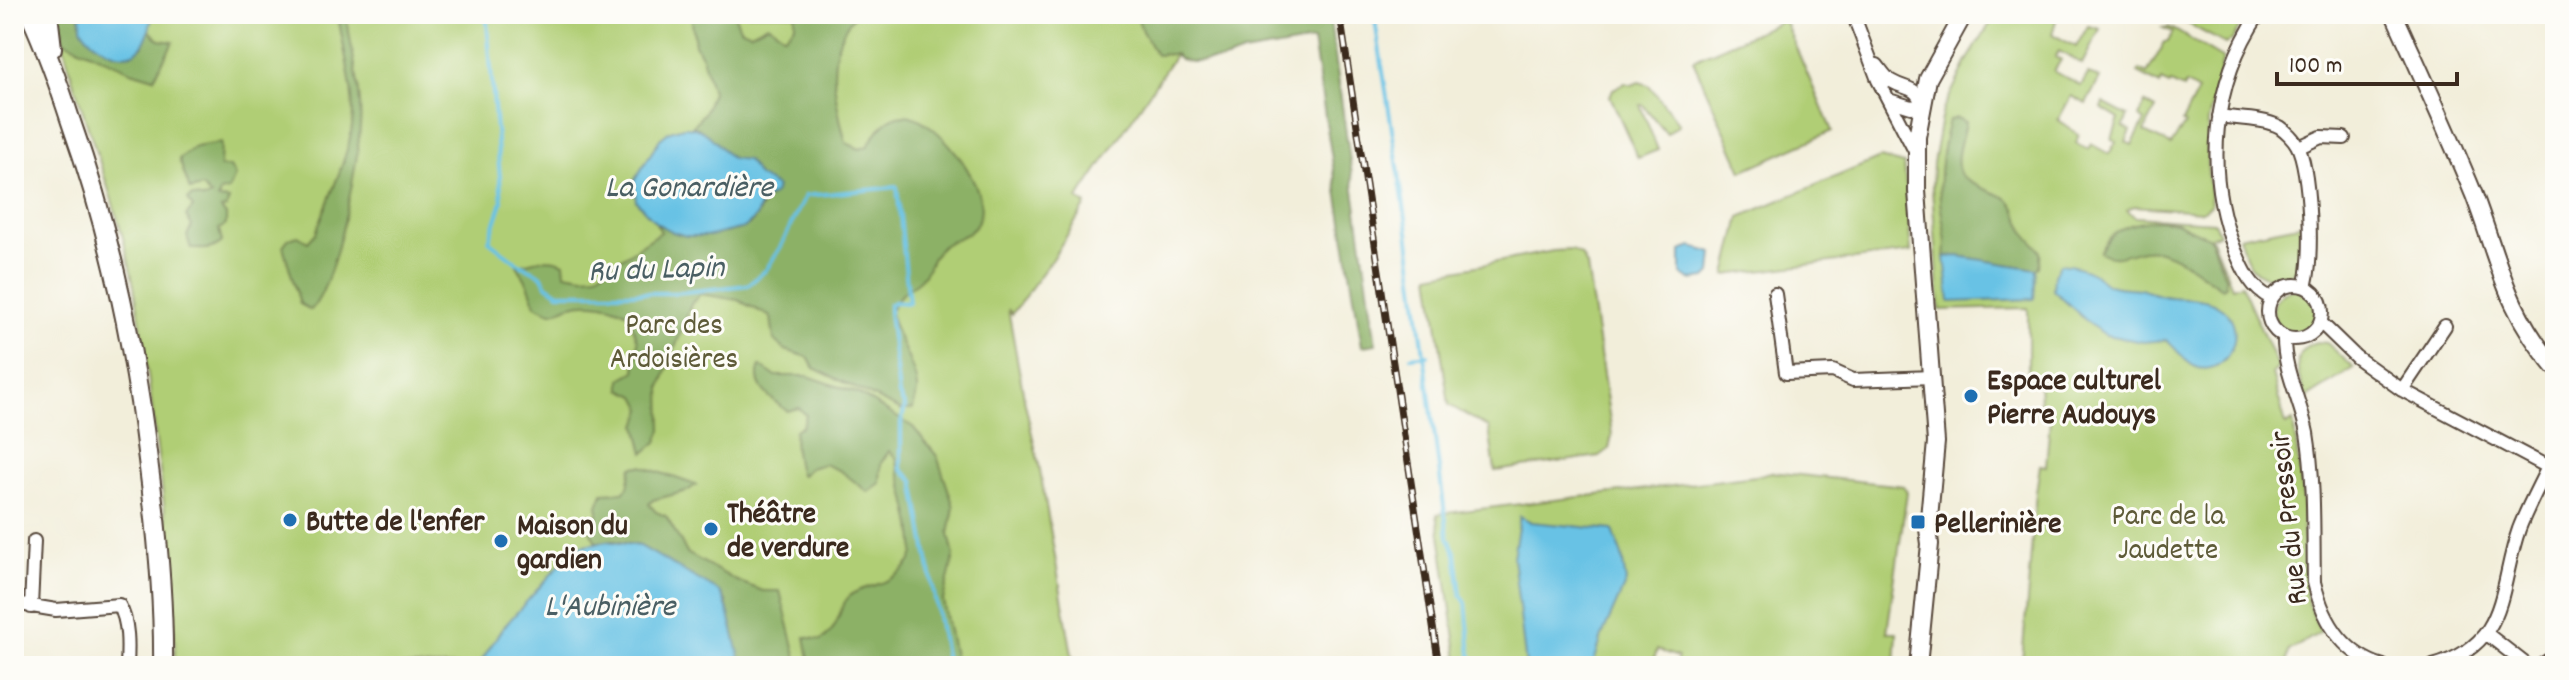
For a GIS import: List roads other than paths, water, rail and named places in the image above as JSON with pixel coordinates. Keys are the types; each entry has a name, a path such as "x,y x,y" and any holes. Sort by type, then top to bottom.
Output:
{"main road":[{"path":"30,14 59,86 110,246 131,344 155,510 163,666"},
{"path":"48,14 48,30 59,86"}],"street":[{"path":"1853,14 1878,80 1916,153"},
{"path":"1918,666 1936,442 1917,191 1917,137 1928,79 1964,14"},
{"path":"1889,100 1911,107 1923,105 1977,14"},
{"path":"2259,14 2239,47 2228,77 2219,116 2216,161 2223,217 2245,273 2259,291 2271,298"},
{"path":"2394,14 2470,186 2514,307 2533,340 2555,367"},
{"path":"1872,60 1889,80 1918,93 1923,105"},
{"path":"1909,87 1928,79"},
{"path":"2219,116 2268,123 2281,128 2299,147 2307,193 2309,231 2309,271 2305,286"},
{"path":"2299,147 2321,137 2344,138"},
{"path":"2288,285 2305,286 2320,301 2320,322 2305,337 2284,337 2274,330 2268,318 2271,298 2280,288 2288,285"},
{"path":"1775,294 1786,373 1833,371 1853,380 1932,377"},
{"path":"2320,322 2356,357 2402,390 2552,464 2519,530 2502,602 2487,634 2460,656 2433,666"},
{"path":"2402,390 2445,326"},
{"name":"Rue du Pressoir","path":"2284,337 2308,446 2314,582 2318,600 2324,617 2343,643 2365,659 2383,666"},
{"path":"1907,666 1923,544 1928,529"},
{"path":"31,607 34,541"},
{"path":"14,603 56,610 119,605 126,634 127,666"},
{"path":"2487,634 2528,666"},
{"path":"2540,666 2555,656"}],"water":[{"path":"80,14 153,14 142,46 125,55 116,54 91,40 81,27"},
{"name":"La Gonardière","path":"683,127 705,132 731,158 747,160 758,176 777,187 774,194 761,202 756,217 744,228 710,236 686,236 656,223 636,201 634,181 660,139 670,131"},
{"path":"1692,247 1713,253 1711,273 1706,278 1690,280 1681,274 1681,251"},
{"path":"1958,256 2036,269 2034,299 1950,302 1945,257"},
{"path":"2060,264 2087,270 2113,286 2140,289 2162,296 2200,299 2214,304 2232,321 2235,331 2230,351 2217,365 2198,368 2166,340 2143,342 2106,335 2053,290 2054,275"},
{"path":"1520,516 1531,522 1613,530 1622,556 1626,582 1602,636 1593,666 1526,666 1513,557"},
{"name":"L'Aubinière","path":"607,541 640,546 720,592 743,666 478,666 501,630 572,551 579,546"}],"waterway":[{"name":"Ru du Lapin","path":"484,14 502,202 489,241 516,262 541,275 547,285 559,293 676,293 748,285 766,270 805,196 897,187 909,303 894,302 889,305 899,395 905,407 901,423 901,469 914,481 947,666"},
{"path":"1374,14 1408,232 1448,537 1456,554 1461,595 1466,603 1472,666"},
{"path":"1411,357 1428,355"}],"railway":[{"path":"1340,14 1439,666"}],"place":[{"name":"Espace culturel Pierre Audouys","path":"1971,396"},
{"name":"Butte de l'enfer","path":"290,520"},
{"name":"Pellerinière","path":"1918,522"},
{"name":"Théâtre de verdure","path":"711,529"},
{"name":"Maison du gardien","path":"501,541"}],"park label":[{"name":"Parc des Ardoisières","path":"674,340"},
{"name":"Parc de la Jaudette","path":"2168,531"}]}
